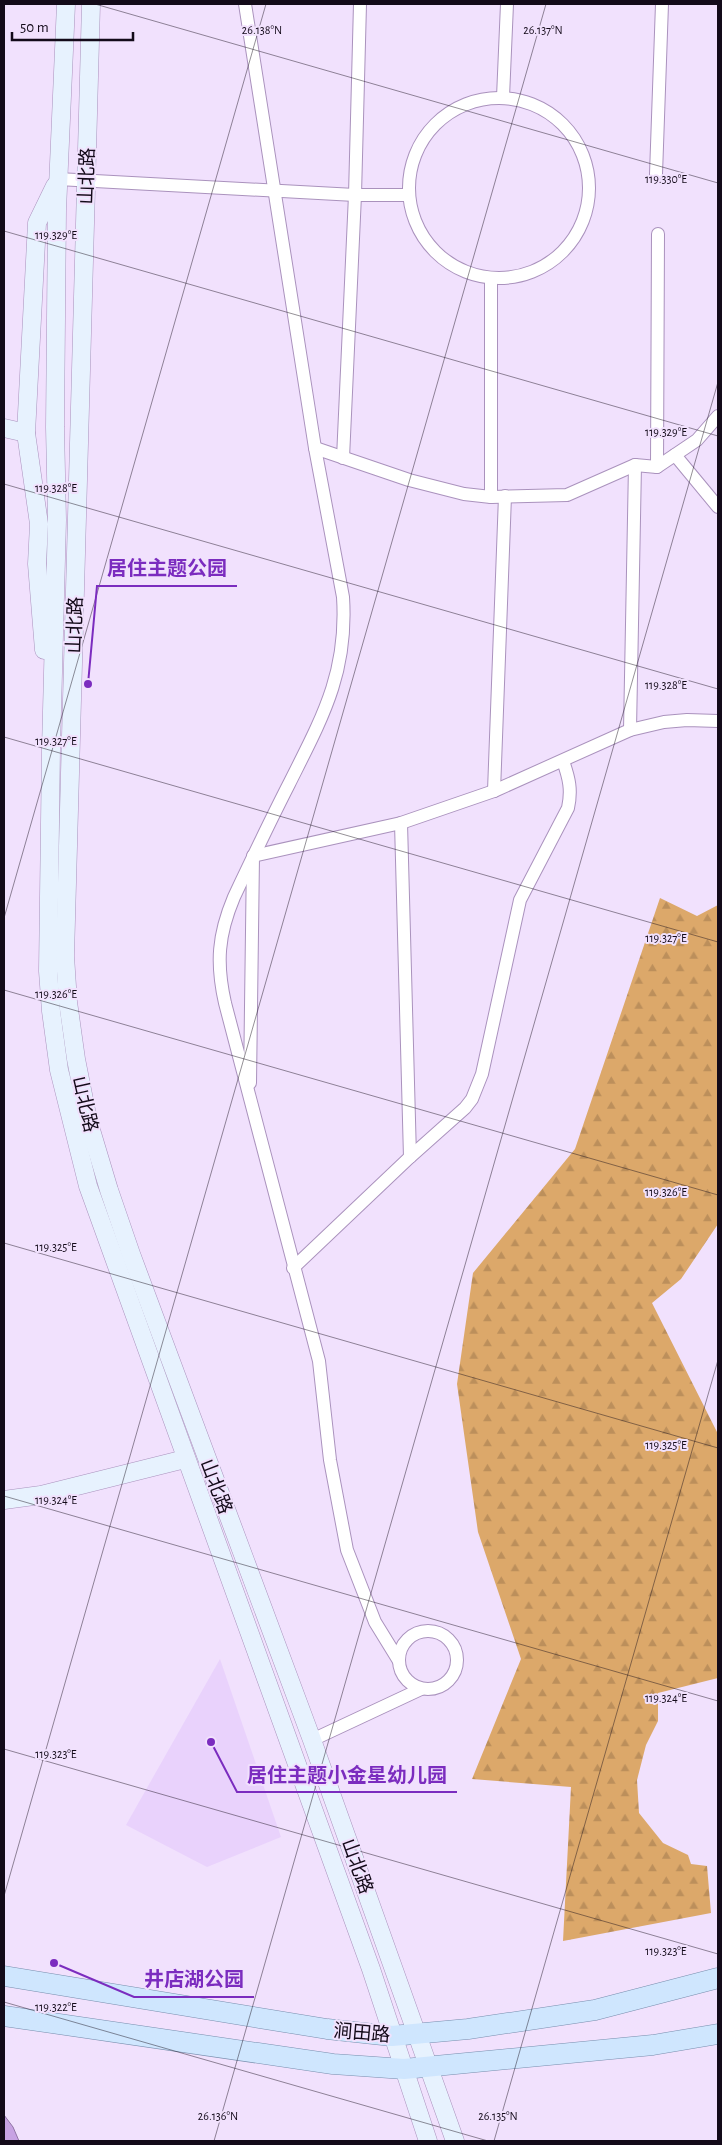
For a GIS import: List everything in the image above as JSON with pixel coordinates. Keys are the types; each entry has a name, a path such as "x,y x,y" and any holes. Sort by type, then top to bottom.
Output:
{"main road":[{"name":"山北路","path":"66,4 58,179 55,427 57,520 48,971 59,1070 70,1123 88,1186 185,1459 371,1969 428,2141"},
{"name":"山北路","path":"91,4 65,956 72,1038 88,1120 125,1239 312,1740 455,2141"},
{"path":"51,749 37,564 39,524 26,433 38,223 58,179"},
{"path":"4,428 26,433"},
{"path":"4,1500 41,1495 185,1459"},
{"name":"涧田路","path":"4,1976 326,2029 392,2036 418,2035 595,2010 718,1978"},
{"name":"涧田路","path":"4,2016 333,2064 404,2069 653,2045 718,2034"}],"street":[{"path":"246,4 314,448 343,597 344,637 331,699 253,856 222,930 219,963 223,996 293,1268 320,1361 330,1460 347,1550 374,1622 399,1661 405,1678 421,1689 431,1690 448,1682 457,1665 454,1646 440,1633 421,1632 405,1643 399,1661"},
{"path":"343,458 355,195 360,4"},
{"path":"503,97 507,4"},
{"path":"656,174 662,4"},
{"path":"503,97 531,103 556,117 575,139 586,166 589,195 582,223 566,248 543,266 516,276 491,278 463,271 442,258 425,240 413,218 408,195 412,163 424,136 446,114 473,100 503,97"},
{"path":"58,179 355,195 408,195"},
{"path":"657,467 658,234"},
{"path":"491,278 491,497"},
{"path":"314,448 426,485 464,494 491,497 567,495 635,465 657,467 697,440 718,416"},
{"path":"675,455 718,507"},
{"path":"630,730 635,465"},
{"path":"494,791 505,496"},
{"path":"253,856 401,823 494,791 630,730 664,722 718,721"},
{"path":"293,1268 410,1157 466,1108 477,1088 520,900 568,808 571,795 570,780 563,761"},
{"path":"401,823 410,1157"},
{"path":"250,1100 253,856"},
{"path":"312,1740 421,1689"}],"shaded area":[{"path":"220,1659 281,1837 207,1867 126,1825"},
{"path":"4,2115 13,2127 19,2141 4,2141"}],"green space":[{"path":"660,898 697,916 718,905 718,1224 681,1279 652,1303 718,1434 718,1678 658,1693 658,1721 646,1745 637,1780 639,1813 663,1843 688,1855 691,1864 707,1866 711,1913 563,1941 571,1787 472,1779 521,1659 478,1532 457,1384 473,1273 575,1149"}],"place":[{"name":"居住主题公园","path":"88,684"},
{"name":"居住主题小金星幼儿园","path":"211,1742"},
{"name":"井店湖公园","path":"54,1963"}]}
